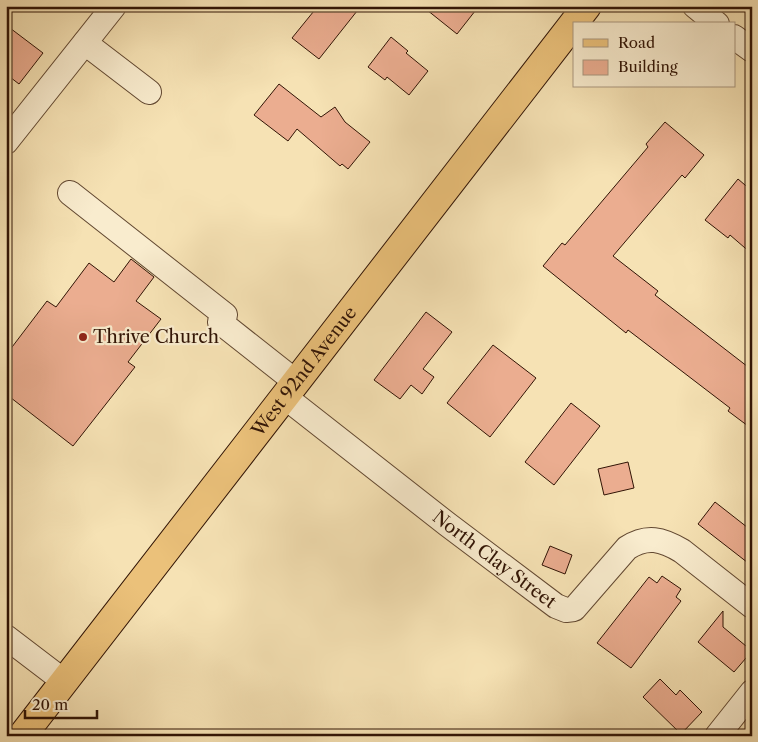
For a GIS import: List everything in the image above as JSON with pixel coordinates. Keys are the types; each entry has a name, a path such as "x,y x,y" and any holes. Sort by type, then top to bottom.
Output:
{"main road":[{"name":"West 92nd Avenue","path":"575,22 587,6"},
{"name":"West 92nd Avenue","path":"22,736 573,24"}],"street":[{"path":"6,142 114,6"},
{"path":"695,6 715,22"},
{"path":"736,38 752,50"},
{"path":"85,43 149,92"},
{"path":"70,193 223,319 290,390"},
{"name":"North Clay Street","path":"290,390 447,524 556,606 566,610 574,609 626,548 638,541 655,540 670,544 682,551 752,606"},
{"path":"6,637 64,682"},
{"path":"717,736 752,692"}],"building":[{"path":"318,6 361,6 319,59 292,38"},
{"path":"422,6 479,6 457,34"},
{"path":"6,25 43,53 19,84 6,74"},
{"path":"391,37 408,51 406,53 428,71 409,95 387,77 385,80 368,67"},
{"path":"279,84 321,117 335,107 345,122 370,142 348,169 342,164 340,166 297,129 288,141 254,115"},
{"path":"665,122 704,155 685,178 682,175 613,256 658,291 655,295 752,370 752,429 728,411 730,408 628,330 626,333 543,266 562,243 565,245 648,147 646,144"},
{"path":"738,179 752,191 752,254 730,235 728,238 705,220"},
{"name":"Thrive Church","path":"131,259 154,277 136,301 161,319 128,362 135,367 73,446 6,394 6,355 47,301 56,307 89,263 114,282"},
{"path":"426,312 452,332 423,369 434,377 422,394 411,385 400,399 374,380"},
{"path":"493,345 536,378 490,437 447,403"},
{"path":"571,403 600,426 554,485 525,462"},
{"path":"628,462 634,488 604,495 598,469"},
{"path":"715,502 752,531 752,566 698,524"},
{"path":"550,546 572,555 565,574 542,565"},
{"path":"662,576 681,589 676,597 681,601 631,668 597,643 649,577 657,583"},
{"path":"723,611 723,627 752,651 734,672 698,642"},
{"path":"660,679 676,695 680,690 702,712 681,734 643,697"}],"place":[{"name":"Thrive Church","path":"83,337"}]}
